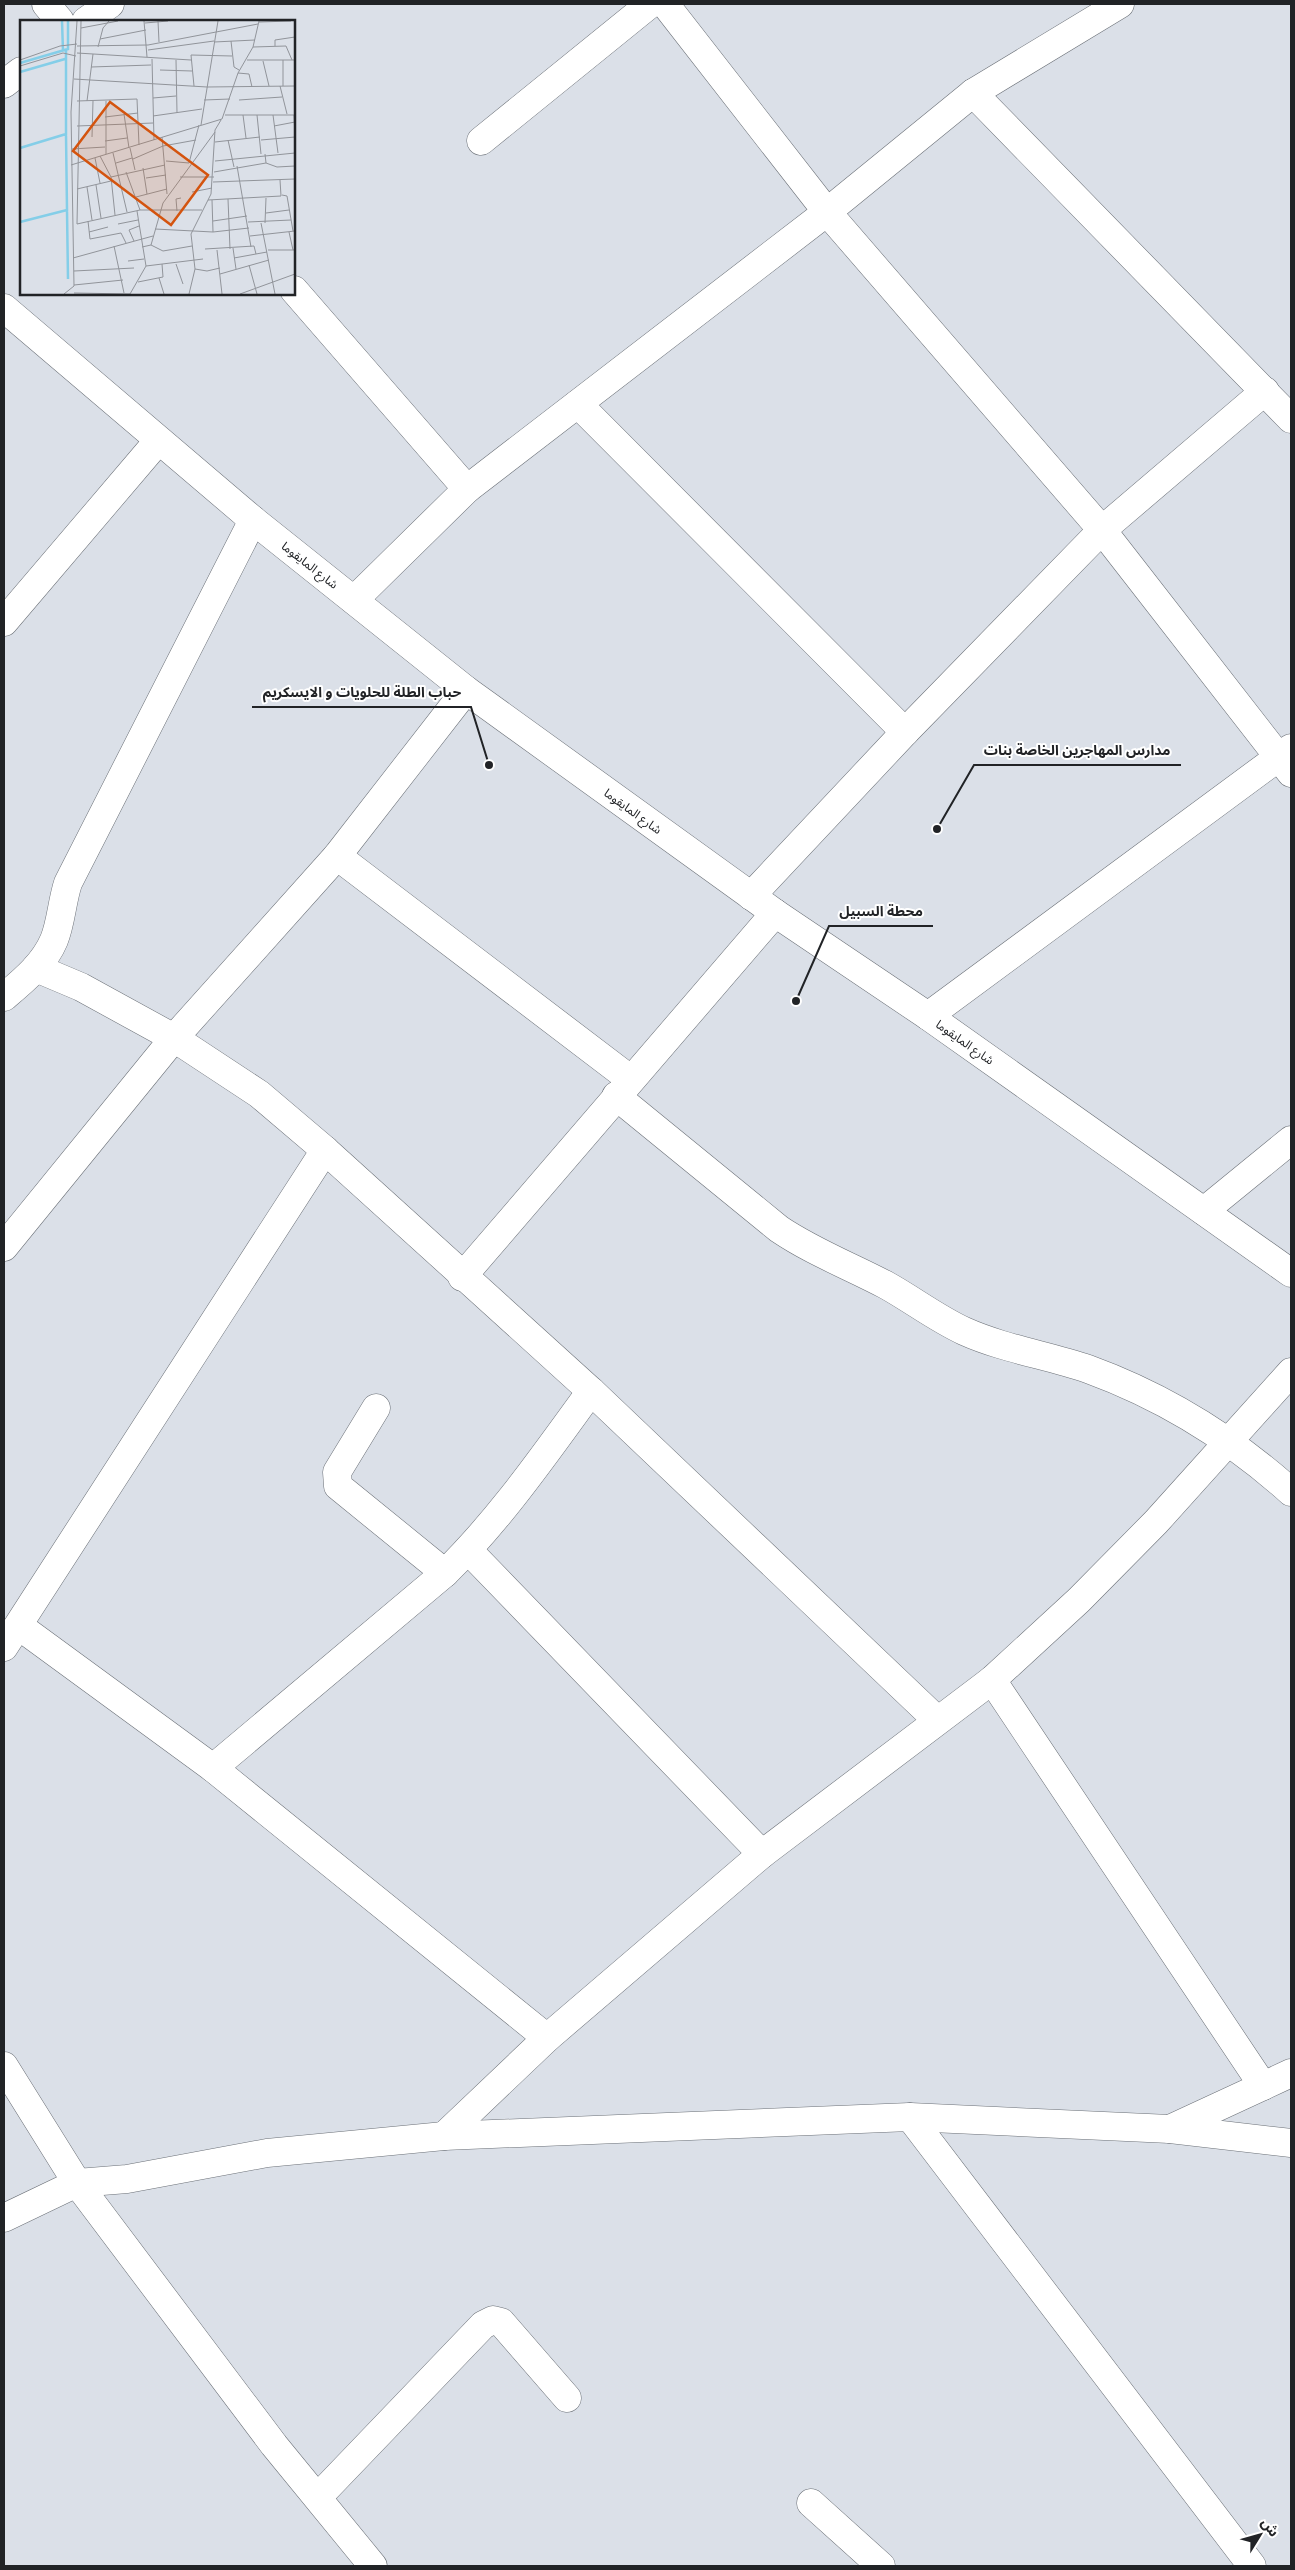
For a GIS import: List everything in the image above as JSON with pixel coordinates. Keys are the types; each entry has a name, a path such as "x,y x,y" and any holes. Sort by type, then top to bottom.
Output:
{"street":[{"path":"46,4 59,20"},
{"path":"87,20 110,4"},
{"path":"480,141 650,4"},
{"path":"665,4 827,212 1102,530 1287,760 928,1016"},
{"path":"354,600 467,489 827,212 973,93 1120,4"},
{"path":"4,84 20,72"},
{"path":"973,93 1291,419"},
{"path":"295,291 467,489"},
{"name":"شارع المايقوما","path":"4,308 253,520 466,690 775,913 928,1016 1291,1273"},
{"path":"751,896 905,732 1102,530 1265,391"},
{"path":"578,404 905,732"},
{"path":"4,622 158,441"},
{"path":"4,997 36,968 55,938 68,883 253,520"},
{"path":"4,1247 174,1038 336,856 466,690"},
{"path":"336,856 623,1087 779,1229 806,1247 888,1286 926,1312 964,1331 994,1343 1088,1370 1168,1404 1230,1443 1291,1492"},
{"path":"462,1277 623,1087 775,913"},
{"path":"36,968 81,987 174,1038 259,1094 325,1150 462,1277 591,1391 937,1720"},
{"path":"1204,1211 1291,1140"},
{"path":"325,1150 11,1636 213,1768 547,2038"},
{"path":"444,2136 547,2038 762,1854 992,1680 1079,1600 1230,1443 1291,1372"},
{"path":"213,1768 445,1573 468,1550 513,1497 591,1391"},
{"path":"376,1408 337,1472 338,1486 445,1573"},
{"path":"468,1550 762,1854"},
{"path":"992,1680 1263,2086"},
{"path":"4,2066 77,2183 274,2445 373,2566"},
{"path":"1170,2128 1291,2073"},
{"path":"910,2117 1252,2566"},
{"path":"4,2218 77,2183 127,2179 267,2153 444,2136 910,2117 1170,2128 1291,2143"},
{"path":"318,2497 483,2325 493,2320 501,2322 567,2398"},
{"path":"811,2503 880,2566"}],"place":[{"name":"حباب الطلة للحلويات و الايسكريم","path":"489,765"},
{"name":"مدارس المهاجرين الخاصة بنات","path":"937,829"},
{"name":"محطة السبيل","path":"796,1001"}]}
